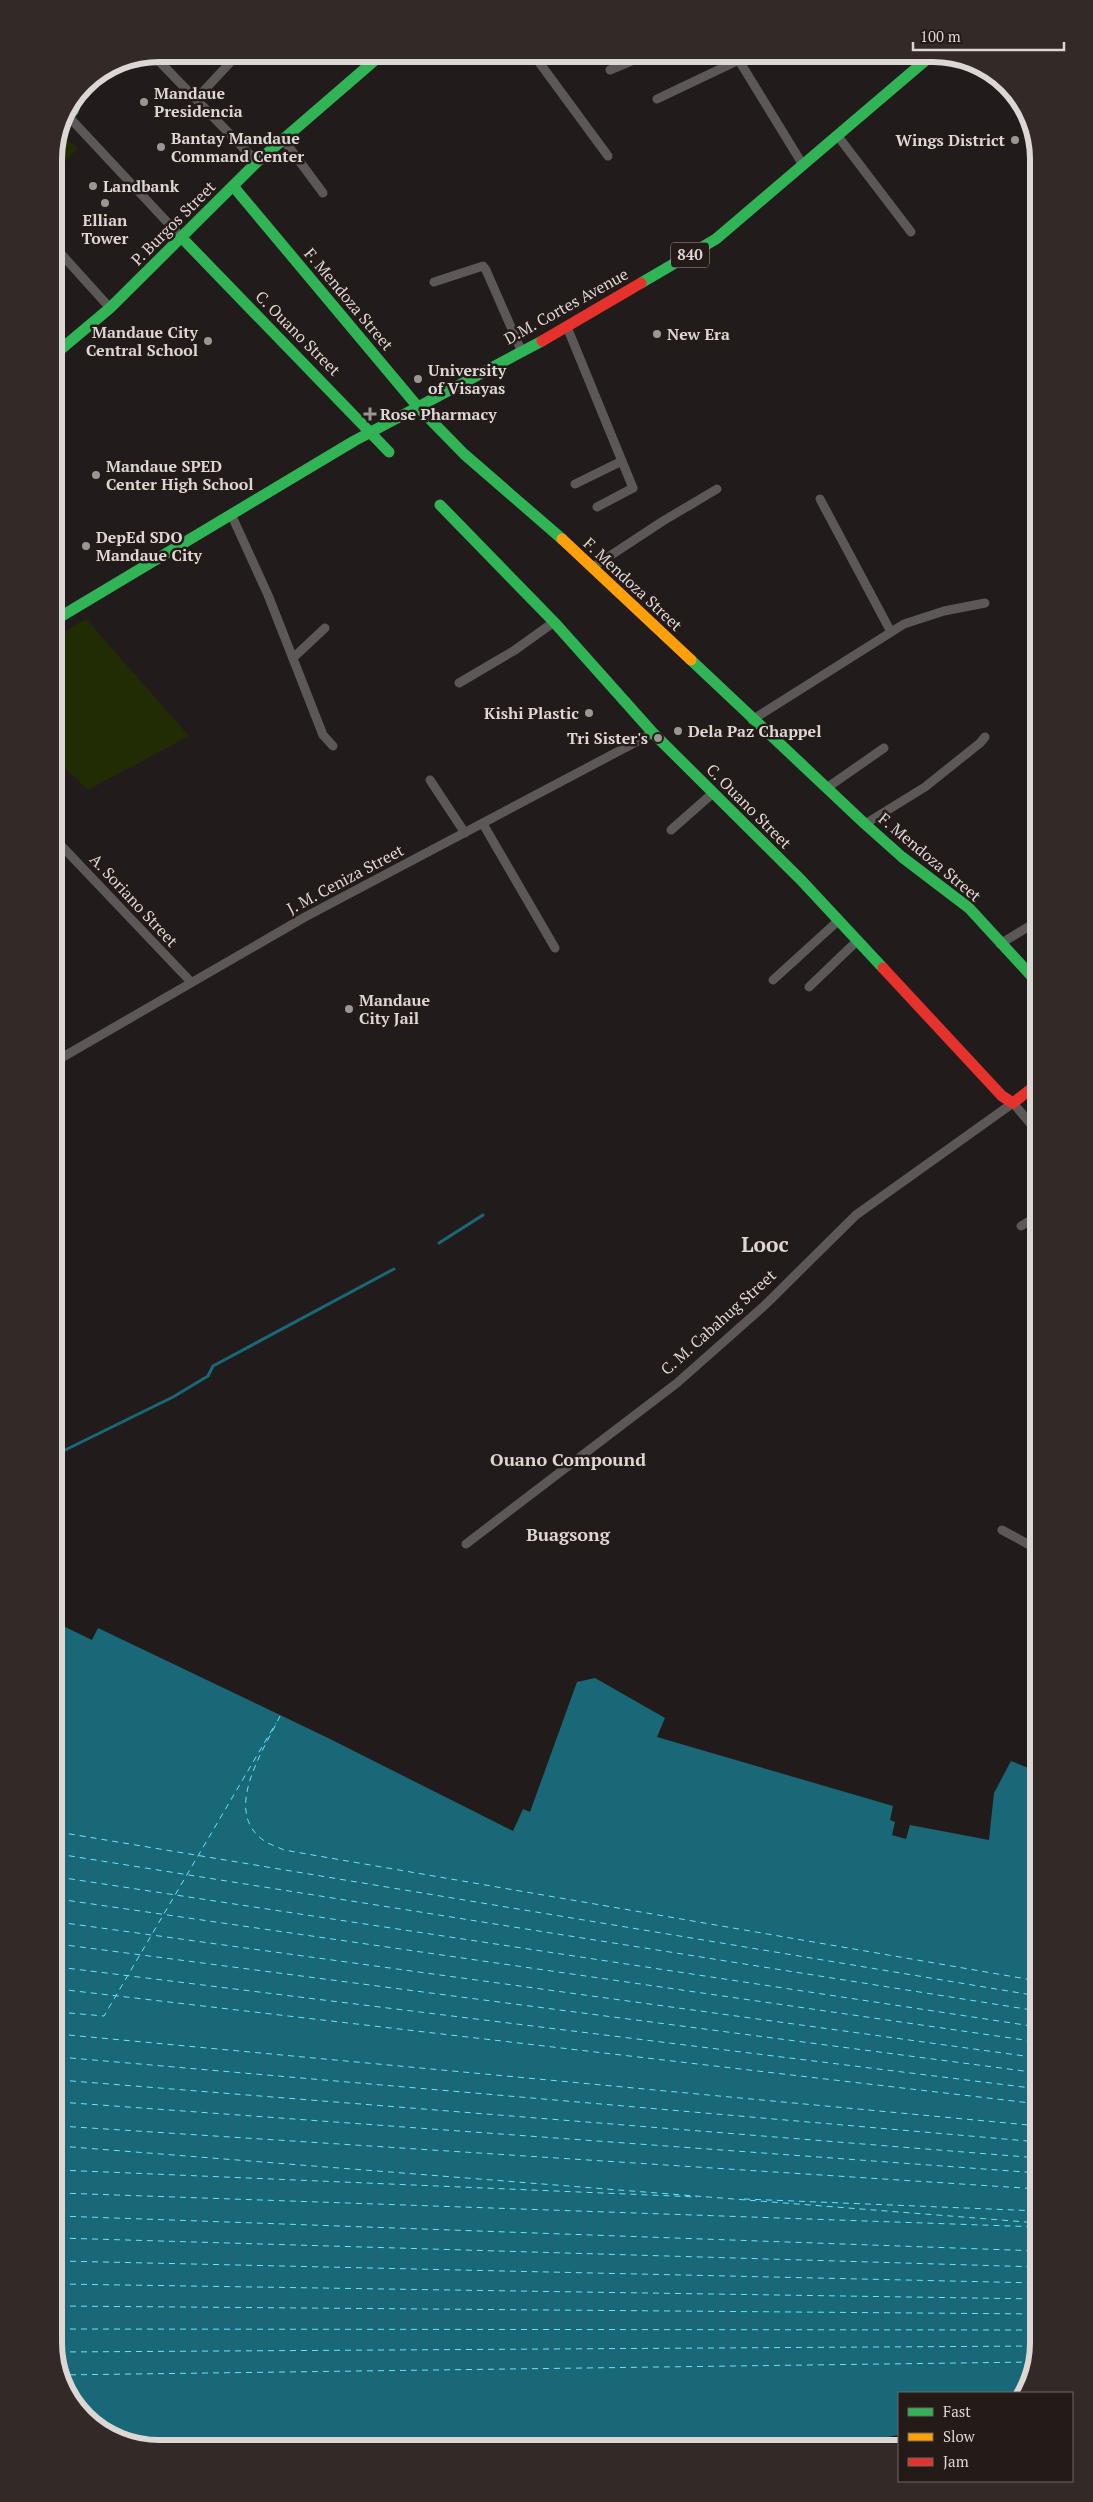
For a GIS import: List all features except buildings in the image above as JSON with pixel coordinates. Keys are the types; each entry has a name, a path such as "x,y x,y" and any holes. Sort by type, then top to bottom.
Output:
{"main road":[{"name":"P. Burgos Street","path":"63,348 110,308 257,162 372,63"},
{"name":"D.M. Cortes Avenue","path":"63,615 371,432 567,327 716,239 922,63"},
{"name":"F. Mendoza Street","path":"233,186 418,407 464,454 593,567 752,720 828,787 864,824 902,857 969,908 1030,975"},
{"name":"C. Ouano Street","path":"182,238 389,452"},
{"name":"C. Ouano Street","path":"440,504 554,622 653,733 839,920 992,1085 1013,1103"},
{"name":"C. M. Cabahug Street","path":"1013,1103 1030,1090"}],"street":[{"path":"162,63 257,162"},
{"path":"197,98 230,63"},
{"path":"540,63 608,156"},
{"path":"610,70 627,63"},
{"path":"657,99 726,63"},
{"path":"741,63 803,164"},
{"path":"70,123 182,238"},
{"path":"837,135 911,232"},
{"path":"283,139 323,193"},
{"path":"63,256 110,308"},
{"path":"434,282 482,266 486,270 521,350"},
{"path":"567,327 633,488 597,507"},
{"path":"576,484 622,461"},
{"path":"593,567 663,521 717,489"},
{"path":"820,500 892,631"},
{"path":"231,514 268,595 323,735 333,746"},
{"path":"752,720 904,624 944,611 985,603"},
{"path":"459,683 515,650 554,622"},
{"path":"292,658 325,628"},
{"name":"J. M. Ceniza Street","path":"63,1057 347,894 653,733"},
{"path":"864,824 925,787 980,744 985,736"},
{"path":"828,787 884,748"},
{"path":"430,780 465,833"},
{"path":"671,830 713,793"},
{"path":"483,824 556,948"},
{"name":"A. Soriano Street","path":"63,847 191,982"},
{"path":"773,980 839,920"},
{"path":"1000,944 1030,926"},
{"path":"809,987 858,940"},
{"name":"C. Ouano Street","path":"1013,1103 1030,1123"},
{"name":"C. M. Cabahug Street","path":"466,1544 677,1383 765,1305 856,1216 1013,1103"},
{"path":"1021,1226 1030,1221"},
{"path":"1002,1530 1030,1545"}],"green space":[{"path":"65,138 78,148 63,164"},
{"path":"86,619 189,736 88,790 63,765 63,632"}],"water":[{"path":"62,1626 92,1640 98,1628 328,1738 513,1831 523,1809 530,1812 577,1682 595,1678 665,1718 657,1737 893,1806 890,1820 895,1822 892,1835 906,1839 910,1825 989,1840 994,1793 1011,1761 1030,1769 1029,2362 1017,2392 898,2392 898,2435 871,2440 153,2439 140,2438 116,2430 91,2411 72,2386 64,2362 62,2343"}],"waterway":[{"path":"439,1243 483,1215"},
{"path":"62,1451 173,1397 208,1376 213,1366 394,1269"}],"ferry route":[{"path":"280,1716 256,1763 246,1798 247,1815 253,1830 266,1842 284,1850 1030,1980"},
{"path":"62,2012 104,2016 276,1723"},
{"path":"62,1833 1030,1995"},
{"path":"62,1855 1030,2010"},
{"path":"62,1878 1030,2026"},
{"path":"62,1900 1030,2041"},
{"path":"62,1923 1030,2057"},
{"path":"62,1945 1030,2072"},
{"path":"62,1968 1030,2088"},
{"path":"62,1989 1030,2103"},
{"path":"62,2034 1030,2125"},
{"path":"62,2057 1030,2141"},
{"path":"62,2080 1030,2157"},
{"path":"62,2102 1030,2172"},
{"path":"62,2126 1030,2188"},
{"path":"62,2146 1030,2222"},
{"path":"62,2170 697,2197"},
{"path":"62,2193 1030,2227"},
{"path":"744,2199 1030,2211"},
{"path":"62,2216 1030,2251"},
{"path":"62,2238 1030,2267"},
{"path":"62,2261 1030,2283"},
{"path":"62,2284 1030,2299"},
{"path":"62,2306 1030,2314"},
{"path":"62,2329 1030,2330"},
{"path":"63,2352 1030,2346"},
{"path":"68,2375 1029,2362"}],"traffic: fast":[{"path":"63,348 110,308 257,162 372,63"},
{"path":"641,283 716,239 922,63"},
{"path":"233,186 418,407 464,454 562,539"},
{"path":"182,238 389,452"},
{"path":"63,615 354,441 542,341"},
{"path":"440,505 554,622 653,733 801,880 883,968"},
{"path":"691,660 865,824 902,857 969,908 1030,974"}],"traffic: slow":[{"path":"562,539 691,660"}],"traffic: jam":[{"path":"542,341 641,283"},
{"path":"883,968 1002,1096 1013,1103 1030,1090"}],"place":[{"name":"Mandaue Presidencia","path":"144,102"},
{"name":"Wings District","path":"1015,140"},
{"name":"Bantay Mandaue Command Center","path":"161,147"},
{"name":"Landbank","path":"93,186"},
{"name":"Ellian Tower","path":"105,203"},
{"name":"New Era","path":"657,334"},
{"name":"Mandaue City Central School","path":"208,341"},
{"name":"University of Visayas","path":"418,379"},
{"name":"Rose Pharmacy","path":"370,414"},
{"name":"Mandaue SPED Center High School","path":"96,475"},
{"name":"DepEd SDO Mandaue City","path":"86,546"},
{"name":"Kishi Plastic","path":"589,713"},
{"name":"Dela Paz Chappel","path":"678,731"},
{"name":"Tri Sister's","path":"658,738"},
{"name":"Mandaue City Jail","path":"349,1009"}],"district":[{"name":"Looc","path":"765,1245"},
{"name":"Ouano Compound","path":"568,1460"},
{"name":"Buagsong","path":"568,1535"}]}
